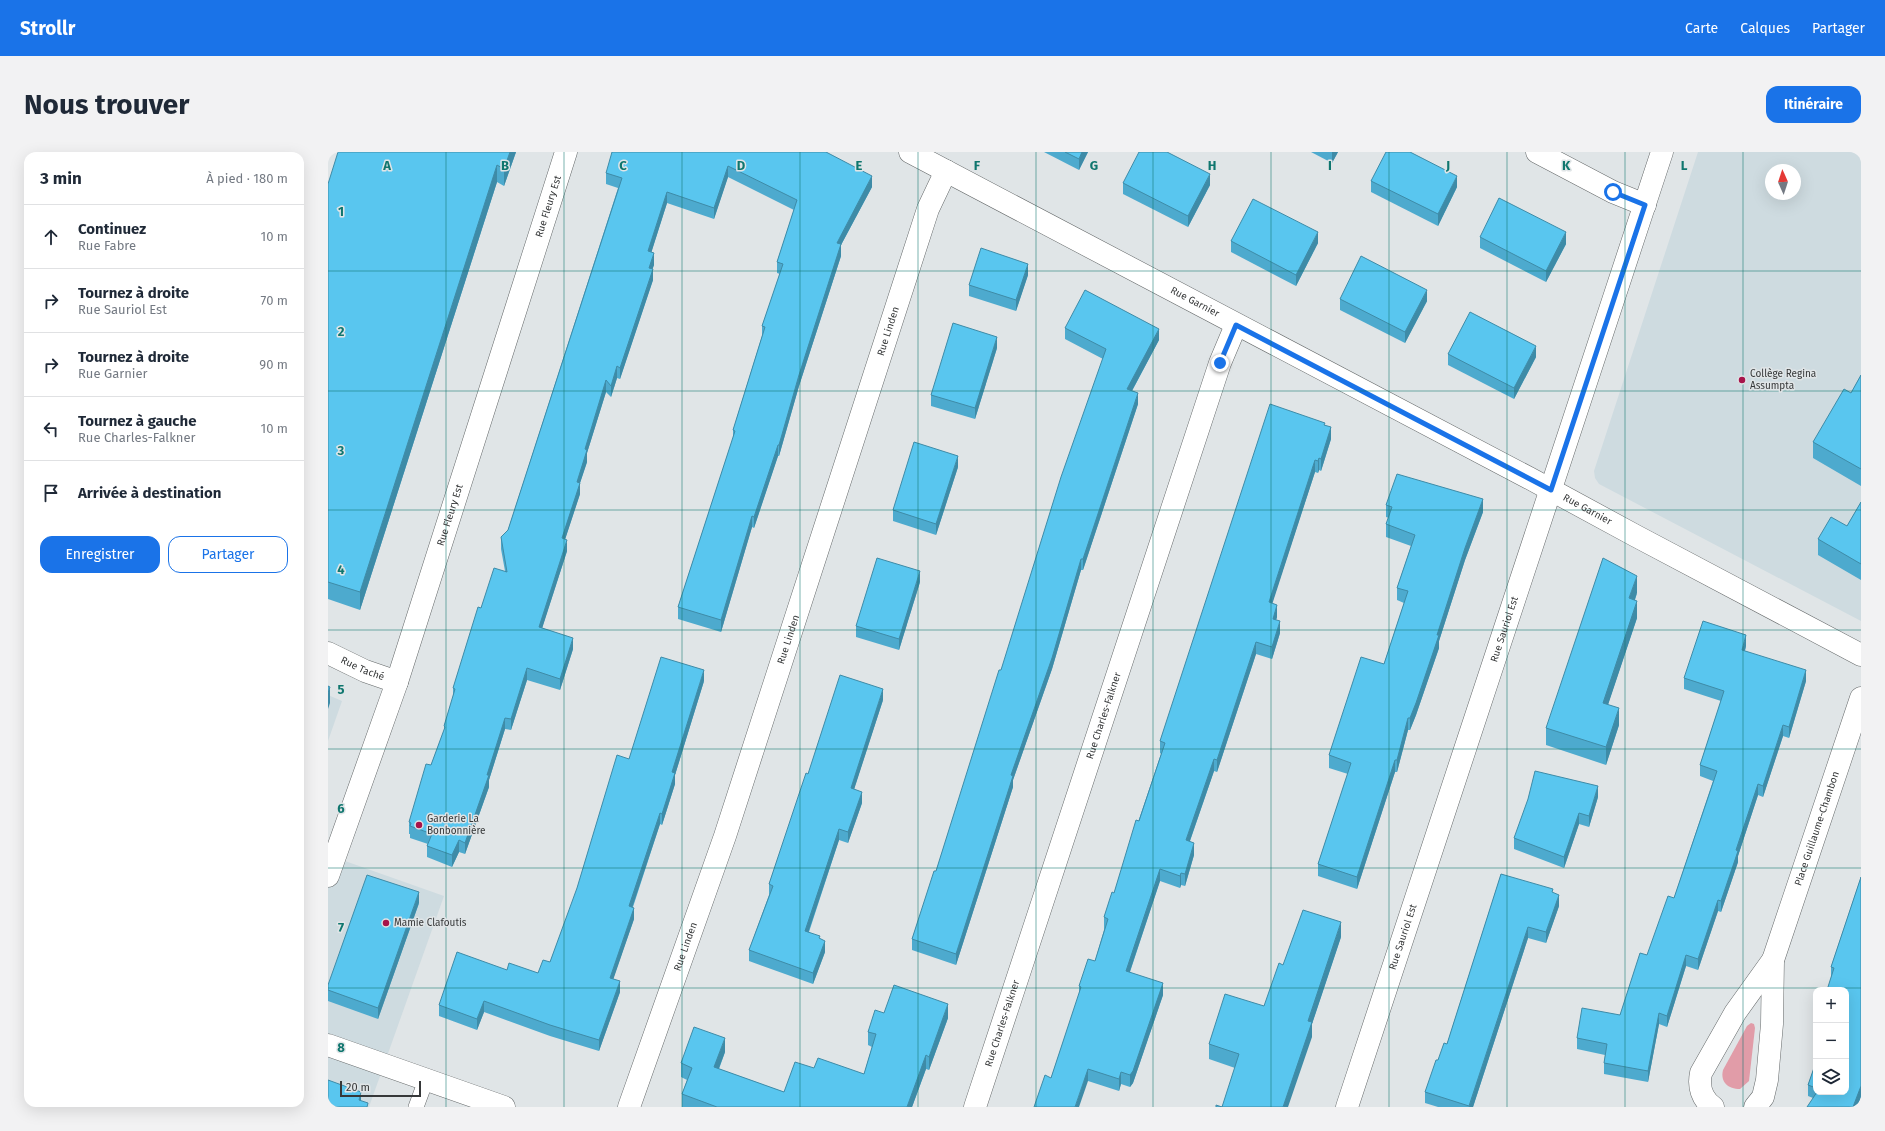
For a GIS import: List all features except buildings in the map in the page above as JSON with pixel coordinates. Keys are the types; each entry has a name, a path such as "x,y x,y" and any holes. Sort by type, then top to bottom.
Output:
{"street":[{"name":"Rue Fleury Est","path":"328,876 397,682 566,152"},
{"name":"Rue Garnier","path":"910,152 1861,654"},
{"path":"1537,152 1613,192 1645,205"},
{"name":"Rue Sauriol Est","path":"1347,1107 1662,152"},
{"name":"Rue Linden","path":"629,1107 725,836 928,209 946,171"},
{"name":"Rue Charles-Falkner","path":"975,1107 1220,363 1236,325"},
{"name":"Rue Taché","path":"328,653 365,671 397,682"},
{"name":"Place Guillaume-Chambon","path":"1713,1107 1708,1103 1701,1092 1699,1079 1701,1073 1735,1013 1773,960 1861,698"},
{"name":"Place Guillaume-Chambon","path":"1755,1107 1763,1097 1767,1080 1772,1024 1773,960"},
{"path":"328,1045 504,1107"}],"lane":[{"path":"416,1107 426,1080"}],"shaded area":[{"name":"Collège Regina Assumpta","path":"1698,152 1861,152 1861,621 1599,484 1595,478 1594,471"},
{"path":"328,695 342,701 328,741"},
{"path":"328,855 444,896 369,1107 328,1107"},
{"path":"1751,1023 1754,1024 1755,1028 1749,1081 1740,1089 1732,1088 1724,1081 1722,1074 1723,1070 1747,1026"}],"place":[{"name":"Collège Regina Assumpta","path":"1742,380"},
{"name":"Garderie La Bonbonnière","path":"419,825"},
{"name":"Mamie Clafoutis","path":"386,923"}],"route":[{"path":"1220,363 1236,325 1551,490 1645,205 1613,192"}]}
